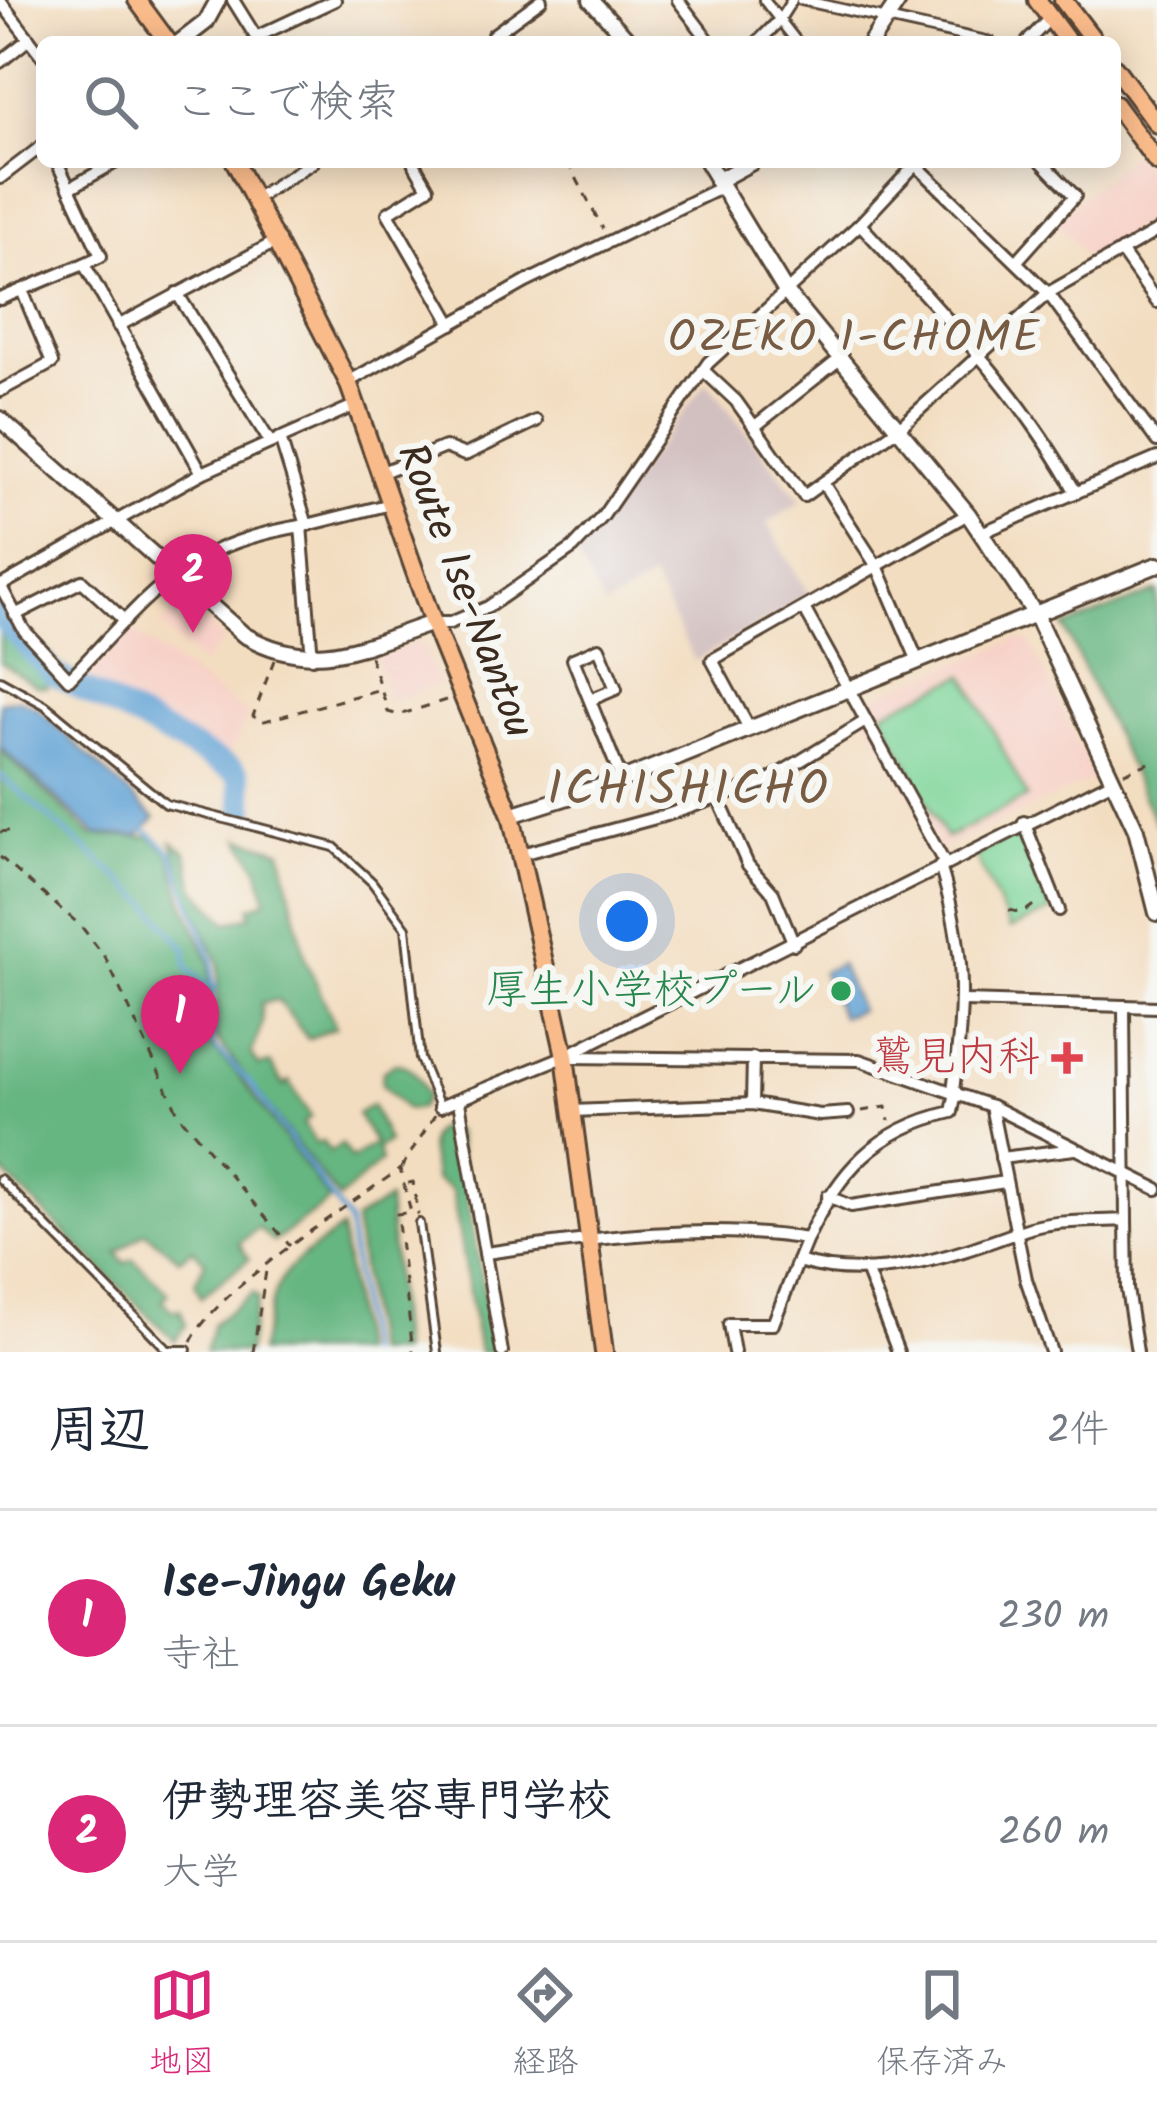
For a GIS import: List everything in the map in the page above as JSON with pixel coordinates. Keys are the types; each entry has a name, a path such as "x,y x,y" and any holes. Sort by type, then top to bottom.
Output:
{"main road":[{"path":"137,0 163,36"},
{"path":"1037,0 1064,36"},
{"path":"1066,1 1091,36"},
{"path":"1121,76 1157,124"},
{"path":"1121,113 1157,162"},
{"name":"Route Ise-Nantou","path":"238,168 348,382 433,623 511,815 565,1056 604,1352"}],"street":[{"path":"188,36 206,22 218,0"},
{"path":"233,0 255,36"},
{"path":"258,36 335,0"},
{"path":"494,36 541,0"},
{"path":"591,0 624,36"},
{"path":"678,0 705,36"},
{"path":"764,0 792,36"},
{"path":"764,36 792,0"},
{"path":"801,0 965,36"},
{"path":"875,36 899,0"},
{"path":"0,1 36,48"},
{"path":"1033,36 1050,18"},
{"path":"0,62 29,39"},
{"path":"0,178 36,151"},
{"path":"0,299 101,256 60,168"},
{"path":"70,188 105,168"},
{"path":"256,198 304,168"},
{"path":"416,168 428,188 388,213 452,324"},
{"path":"710,168 786,292 968,514 1035,614 1136,830 1155,885 1157,913"},
{"path":"348,382 743,168"},
{"path":"0,419 244,635 276,652 312,658 450,622 488,607 574,548 603,516 703,370 860,224 911,168"},
{"path":"921,168 1048,293 1157,441"},
{"path":"1017,261 1075,196 1048,168"},
{"path":"860,224 1033,418 1076,493"},
{"path":"703,370 754,427 803,496 899,428 1048,293 1157,231"},
{"path":"118,326 278,240"},
{"path":"1121,251 1157,302"},
{"path":"83,264 202,473"},
{"path":"0,391 52,363 22,290"},
{"path":"177,293 275,440 304,525 312,658"},
{"path":"754,427 841,358"},
{"path":"356,405 202,473 0,585 15,615 69,679 173,571 245,537 391,504"},
{"path":"380,473 445,447 465,455 536,422"},
{"path":"981,533 1157,458"},
{"path":"823,483 878,568 916,659"},
{"path":"750,730 712,659 968,514"},
{"path":"511,815 622,780 1157,566"},
{"path":"15,615 82,581 125,621"},
{"path":"734,1352 729,1324 773,1324 828,1196 857,1156 892,1133 952,1112 964,1001 961,934 943,865 843,688 805,610"},
{"path":"590,700 616,689 599,648 574,659 590,700 622,780"},
{"path":"521,854 767,781 864,722"},
{"path":"440,1107 565,1056 1112,781"},
{"path":"718,798 748,865 773,892 794,944"},
{"path":"1024,822 1059,910"},
{"path":"964,1001 1157,1007"},
{"path":"1124,1008 1129,1178 1126,1288 1137,1352"},
{"path":"565,1056 640,1061 859,1060 991,1106 1157,1189"},
{"path":"752,1104 753,1058"},
{"path":"459,1102 502,1352"},
{"path":"572,1111 752,1104 820,1114 848,1113"},
{"path":"991,1106 1016,1234 1051,1352"},
{"path":"1001,1159 1076,1149"},
{"path":"828,1196 851,1207 1005,1182"},
{"path":"798,1261 831,1271 866,1272 1051,1224 1126,1220"},
{"path":"484,1253 710,1234 807,1239"},
{"path":"866,1272 898,1352"}],"lane":[{"path":"0,680 45,705 166,804 334,847 372,882 406,928 419,1059 440,1107"},
{"path":"0,1179 168,1350 187,1350"},
{"path":"419,1223 437,1352"}],"path":[{"path":"571,168 611,243"},
{"path":"276,652 253,716 261,722 380,689"},
{"path":"369,654 388,712 399,715 450,699"},
{"path":"1112,781 1157,760"},
{"path":"0,832 16,830"},
{"path":"0,857 81,926 105,957 179,1115 290,1246"},
{"path":"1009,910 1023,913 1043,894"},
{"path":"187,1350 201,1320 290,1246 400,1169 440,1107"},
{"path":"848,1113 886,1107 892,1133"},
{"path":"400,1169 410,1212 397,1214 413,1352"},
{"path":"406,1183 413,1182 419,1223"},
{"path":"253,1352 266,1268"}],"shaded area":[{"path":"1134,152 1157,184 1157,219 1089,260 1055,221"},
{"path":"707,382 801,501 767,523 810,596 695,661 652,578 605,607 575,554"},
{"path":"183,601 224,640 202,665 161,626"},
{"path":"128,628 248,715 226,761 78,683"},
{"path":"1020,638 1030,642 1095,778 940,849 859,703"},
{"path":"422,644 439,683 389,701 375,656"}],"green space":[{"path":"1157,591 1157,826 1064,627"},
{"path":"0,622 50,677 47,687 36,686 0,662"},
{"path":"965,675 1027,797 946,838 882,713"},
{"path":"0,750 91,835 151,837 170,854 183,901 210,963 209,1044 241,1078 330,1201 273,1242 258,1228 239,1243 249,1259 201,1297 195,1283 205,1262 193,1249 179,1259 145,1232 117,1253 125,1263 133,1259 169,1293 162,1301 173,1311 180,1309 186,1325 175,1341 0,1169"},
{"path":"1018,832 1051,911 1010,929 975,855"},
{"path":"240,838 281,850 306,960 336,1027 308,1039 278,1000 261,1003 262,1024 251,1054 259,1066 270,1063 284,1086 289,1081 311,1117 303,1123 316,1144 322,1141 330,1152 342,1144 351,1159 375,1144 357,1114 372,1105 388,1142 377,1149 381,1161 339,1199 216,1038 219,963 190,900 172,842 186,852 196,889 227,923 251,916 250,907 266,901 259,870"},
{"path":"395,1063 412,1070 419,1079 427,1096 420,1108 407,1110 382,1084 383,1071"},
{"path":"447,1124 456,1132 494,1352 479,1352 452,1191 435,1179 431,1162 430,1139"},
{"path":"388,1200 400,1352 372,1352 355,1220"},
{"path":"341,1229 359,1352 259,1352 282,1279"},
{"path":"253,1293 258,1298 247,1352 205,1352 213,1324"}],"water":[{"path":"18,699 37,708 155,818 138,836 96,834 0,747 0,702"},
{"name":"厚生小学校プール","path":"840,964 860,1010 841,1017 822,972"}],"waterway":[{"path":"0,616 54,674 232,769 239,775 244,810"},
{"path":"0,775 148,903 186,949 187,968 216,987"},
{"path":"145,829 172,853 213,962 212,1044 250,1083 348,1221 365,1352"}],"place":[{"name":"伊勢理容美容専門学校","path":"193,633"},
{"name":"厚生小学校プール","path":"841,991"},
{"name":"鷲見内科","path":"1067,1058"},
{"name":"Ise-Jingu Geku","path":"180,1074"}],"district":[{"name":"OZEKO 1-CHOME","path":"855,339"},
{"name":"ICHISHICHO","path":"689,791"}]}
